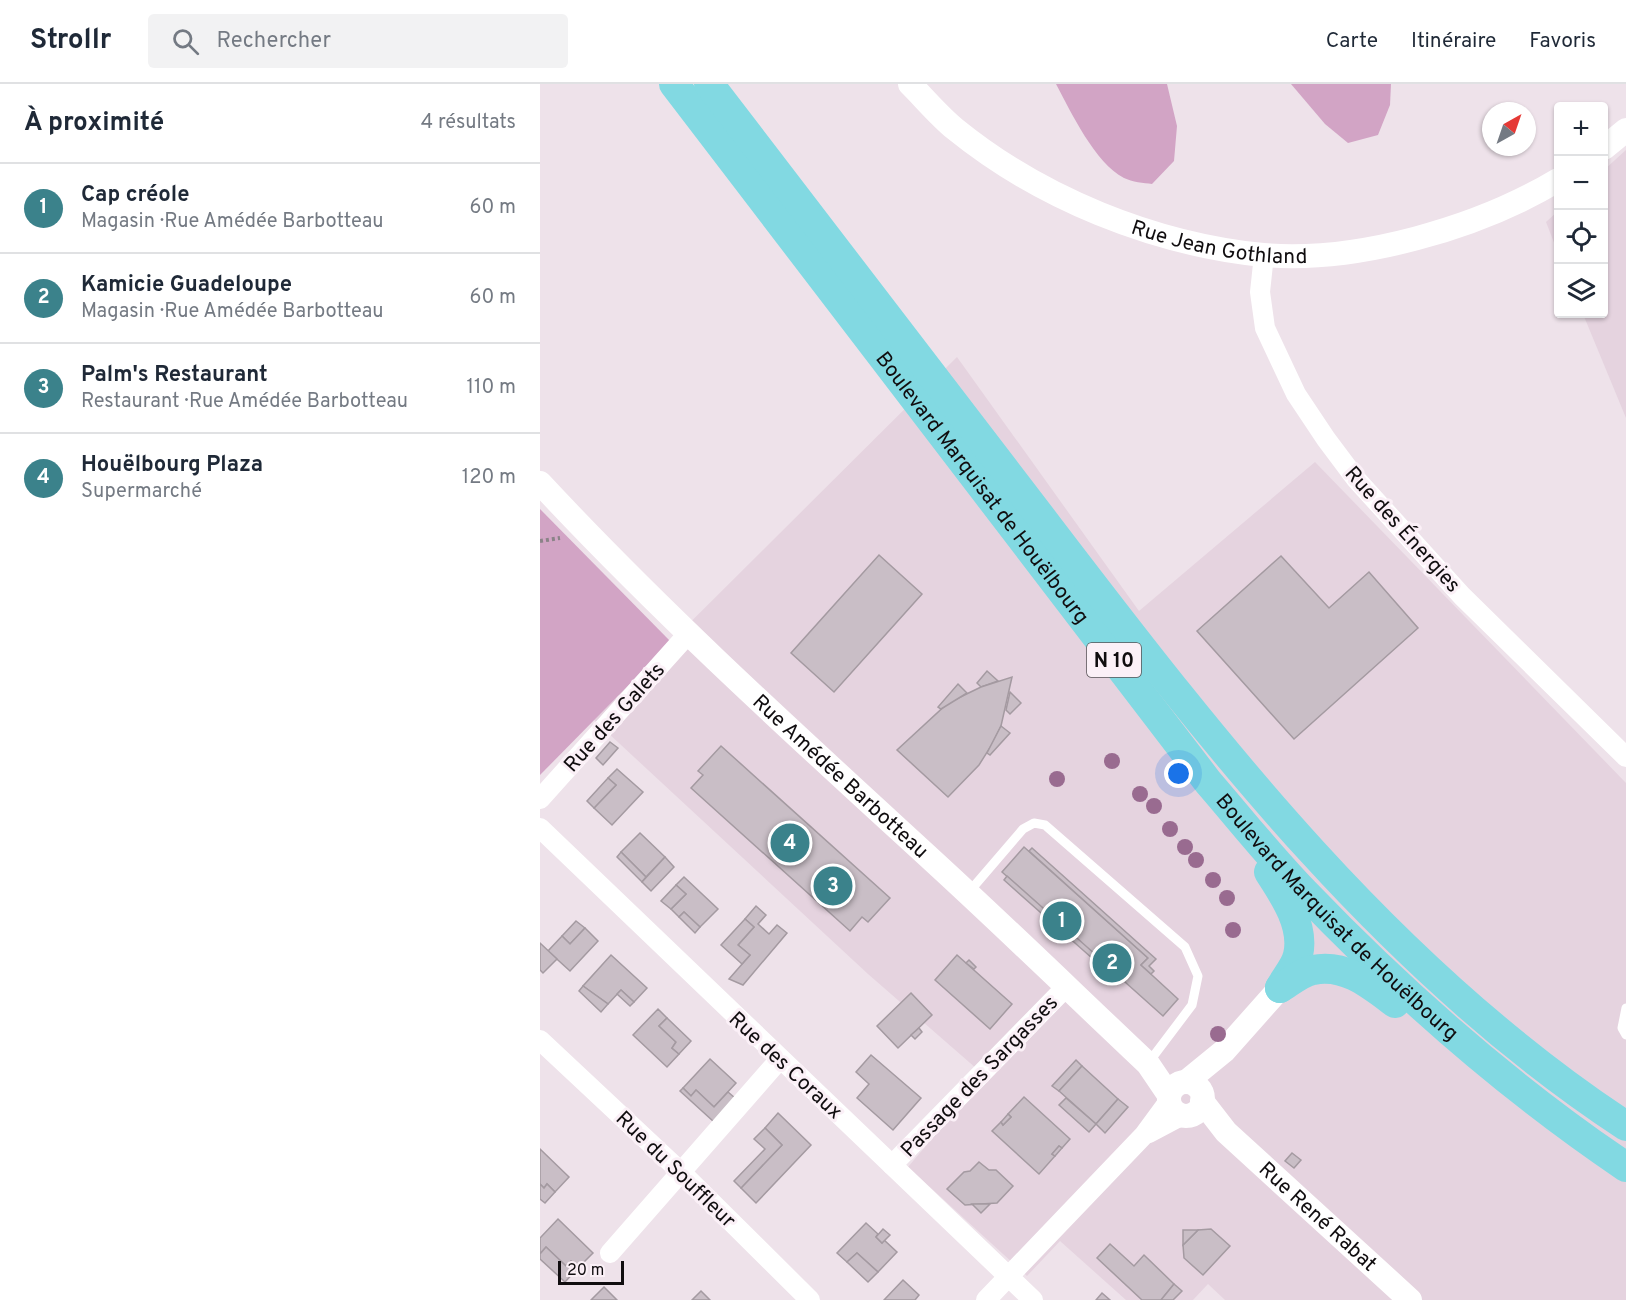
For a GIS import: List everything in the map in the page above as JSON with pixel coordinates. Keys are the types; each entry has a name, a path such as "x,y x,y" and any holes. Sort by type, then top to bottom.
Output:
{"main road":[{"name":"Boulevard Marquisat de Houëlbourg","path":"675,84 1208,782 1303,891 1412,998 1550,1114 1626,1167"},
{"name":"Boulevard Marquisat de Houëlbourg","path":"709,84 1187,708 1284,821 1344,886 1438,979 1524,1052 1626,1126"},
{"path":"1208,782 1274,880 1295,918 1299,938 1298,956 1280,988"},
{"path":"1280,988 1312,970 1338,969 1360,978 1550,1114"}],"street":[{"name":"Rue Jean Gothland","path":"910,84 953,128 1029,180 1068,199 1114,219 1156,233 1210,246 1264,255 1324,254 1430,236 1529,198 1554,182"},
{"path":"1608,145 1626,130"},
{"name":"Rue des Énergies","path":"1264,255 1260,292 1265,328 1296,394 1326,439 1356,479 1462,596 1626,757"},
{"name":"Rue Amédée Barbotteau","path":"540,483 688,634 1185,1098"},
{"name":"Rue des Galets","path":"540,799 688,634"},
{"name":"Rue des Coraux","path":"540,828 1033,1300"},
{"name":"Passage des Sargasses","path":"892,1165 1066,987"},
{"path":"986,1300 1144,1136 1185,1098 1280,988"},
{"name":"Rue du Souffleur","path":"540,1040 682,1173 810,1300"},
{"path":"610,1253 780,1059"},
{"name":"Rue René Rabat","path":"1185,1098 1226,1132 1410,1300"}],"lane":[{"path":"968,893 1023,829 1034,823 1045,825 1185,947 1198,976 1192,1005 1148,1064"},
{"path":"1626,1008 1622,1028 1626,1035"}],"shaded area":[{"path":"1056,84 1167,84 1177,126 1174,161 1152,184 1124,178 1113,171 1103,161 1076,122"},
{"path":"1291,84 1391,84 1390,105 1378,135 1348,143 1325,124"},
{"path":"1626,150 1626,418 1585,318 1608,318 1608,166"},
{"path":"1554,215 1554,243 1546,222"},
{"path":"957,357 1139,611 1315,462 1626,783 1626,1300 1225,1300 1208,1284 1193,1300 1126,1300 1060,1241 1027,1276 908,1167 985,1076 868,974 593,719"},
{"path":"540,509 671,642 540,775"}],"building":[{"path":"879,555 922,594 834,692 791,653"},
{"path":"1281,556 1329,608 1369,572 1418,628 1294,739 1197,631"},
{"path":"987,671 998,681 981,687 977,683"},
{"path":"1012,677 1001,726 991,746 979,765 948,797 897,750 948,703 981,687"},
{"path":"958,684 967,693 941,709 938,707"},
{"path":"1010,692 1021,703 1010,714 1006,710"},
{"path":"1001,726 1010,733 990,755 987,753"},
{"path":"610,742 618,748 603,765 596,758"},
{"path":"721,746 890,898 868,922 862,917 850,931 691,788 703,775 698,771"},
{"path":"617,769 643,792 612,825 594,808 616,785 608,778"},
{"path":"608,778 616,785 594,808 587,801"},
{"path":"640,833 665,857 646,877 621,852"},
{"path":"1024,847 1148,958 1141,965 1178,999 1163,1016 1002,872"},
{"path":"1032,848 1156,959 1149,966 1154,971 1151,974 1141,965 1148,958 1029,851"},
{"path":"621,852 646,877 642,882 617,857"},
{"path":"665,857 674,867 651,891 642,882"},
{"path":"1007,876 1122,978 1119,982 1004,880"},
{"path":"684,877 718,909 700,927 684,912 679,917 671,909 686,894 676,885"},
{"path":"676,885 686,894 671,909 661,901"},
{"path":"756,906 766,915 758,924 769,934 777,925 787,933 743,985 729,979 750,955 738,945 754,927 745,919"},
{"path":"684,912 700,927 695,933 679,917"},
{"path":"745,919 754,927 738,945 750,955 742,964 721,945"},
{"path":"576,921 585,928 570,944 562,936"},
{"path":"585,928 598,941 570,971 548,951 562,936 570,944"},
{"path":"540,943 557,959 543,973 540,970"},
{"path":"611,955 647,988 634,1002 621,990 608,1004 583,986"},
{"path":"957,955 1012,1004 990,1029 935,980"},
{"path":"969,960 976,967 974,969 966,963"},
{"path":"583,986 608,1004 601,1012 579,991"},
{"path":"621,990 634,1002 630,1006 617,994"},
{"path":"911,993 932,1015 898,1048 877,1026"},
{"path":"658,1009 667,1018 659,1026 676,1042 672,1048 679,1054 667,1067 633,1035"},
{"path":"667,1018 691,1041 679,1054 672,1048 676,1042 659,1026"},
{"path":"919,1028 922,1032 915,1039 911,1035"},
{"path":"871,1055 921,1098 893,1130 857,1098 869,1084 856,1072"},
{"path":"710,1059 736,1083 714,1107 696,1090 691,1096 683,1088"},
{"path":"1076,1060 1082,1066 1059,1091 1052,1086"},
{"path":"1082,1066 1118,1099 1096,1124 1059,1091"},
{"path":"683,1088 691,1096 696,1090 714,1107 728,1092 735,1098 714,1122 680,1091"},
{"path":"1024,1097 1070,1139 1062,1148 1059,1146 1052,1154 1055,1156 1039,1174 992,1131 1001,1122 1003,1125 1011,1117 1008,1114"},
{"path":"1066,1098 1096,1124 1089,1132 1059,1105"},
{"path":"1118,1099 1128,1107 1105,1133 1096,1124"},
{"path":"778,1113 811,1145 756,1203 741,1188 782,1145 765,1128"},
{"path":"1008,1114 1011,1117 1003,1125 1001,1122"},
{"path":"765,1128 782,1145 741,1188 734,1181 765,1149 754,1139"},
{"path":"1059,1146 1062,1148 1055,1156 1052,1154"},
{"path":"540,1149 569,1177 555,1192 547,1184 544,1188 540,1184"},
{"path":"1292,1153 1301,1160 1294,1168 1285,1161"},
{"path":"979,1162 989,1170 996,1170 1013,1186 997,1203 965,1205 947,1189 964,1172 970,1171"},
{"path":"540,1184 544,1188 547,1184 555,1192 545,1203 540,1199"},
{"path":"972,1204 990,1204 981,1213"},
{"path":"558,1219 593,1253 578,1268 571,1261 566,1266 546,1247 540,1254 540,1238"},
{"path":"866,1223 878,1234 876,1237 882,1243 884,1240 897,1252 878,1272 857,1253 847,1262 837,1253"},
{"path":"883,1229 890,1235 882,1243 876,1237"},
{"path":"1211,1229 1230,1246 1203,1275 1184,1258 1183,1245 1198,1230"},
{"path":"1183,1230 1198,1230 1183,1245"},
{"path":"1110,1244 1134,1266 1144,1255 1174,1284 1161,1300 1142,1300 1097,1258"},
{"path":"546,1247 566,1266 571,1261 578,1268 565,1282 540,1259 540,1254"},
{"path":"857,1253 878,1272 868,1282 847,1262"},
{"path":"903,1280 919,1295 915,1300 884,1300"},
{"path":"1174,1284 1182,1291 1173,1300 1161,1300"},
{"path":"604,1287 617,1300 591,1300"},
{"path":"701,1291 710,1300 692,1300"},
{"path":"1102,1293 1110,1300 1096,1300"}],"place":[{"name":"Houëlbourg Plaza","path":"790,843"},
{"name":"Palm's Restaurant","path":"833,886"},
{"name":"Cap créole","path":"1062,921"},
{"name":"Kamicie Guadeloupe","path":"1112,963"}]}
